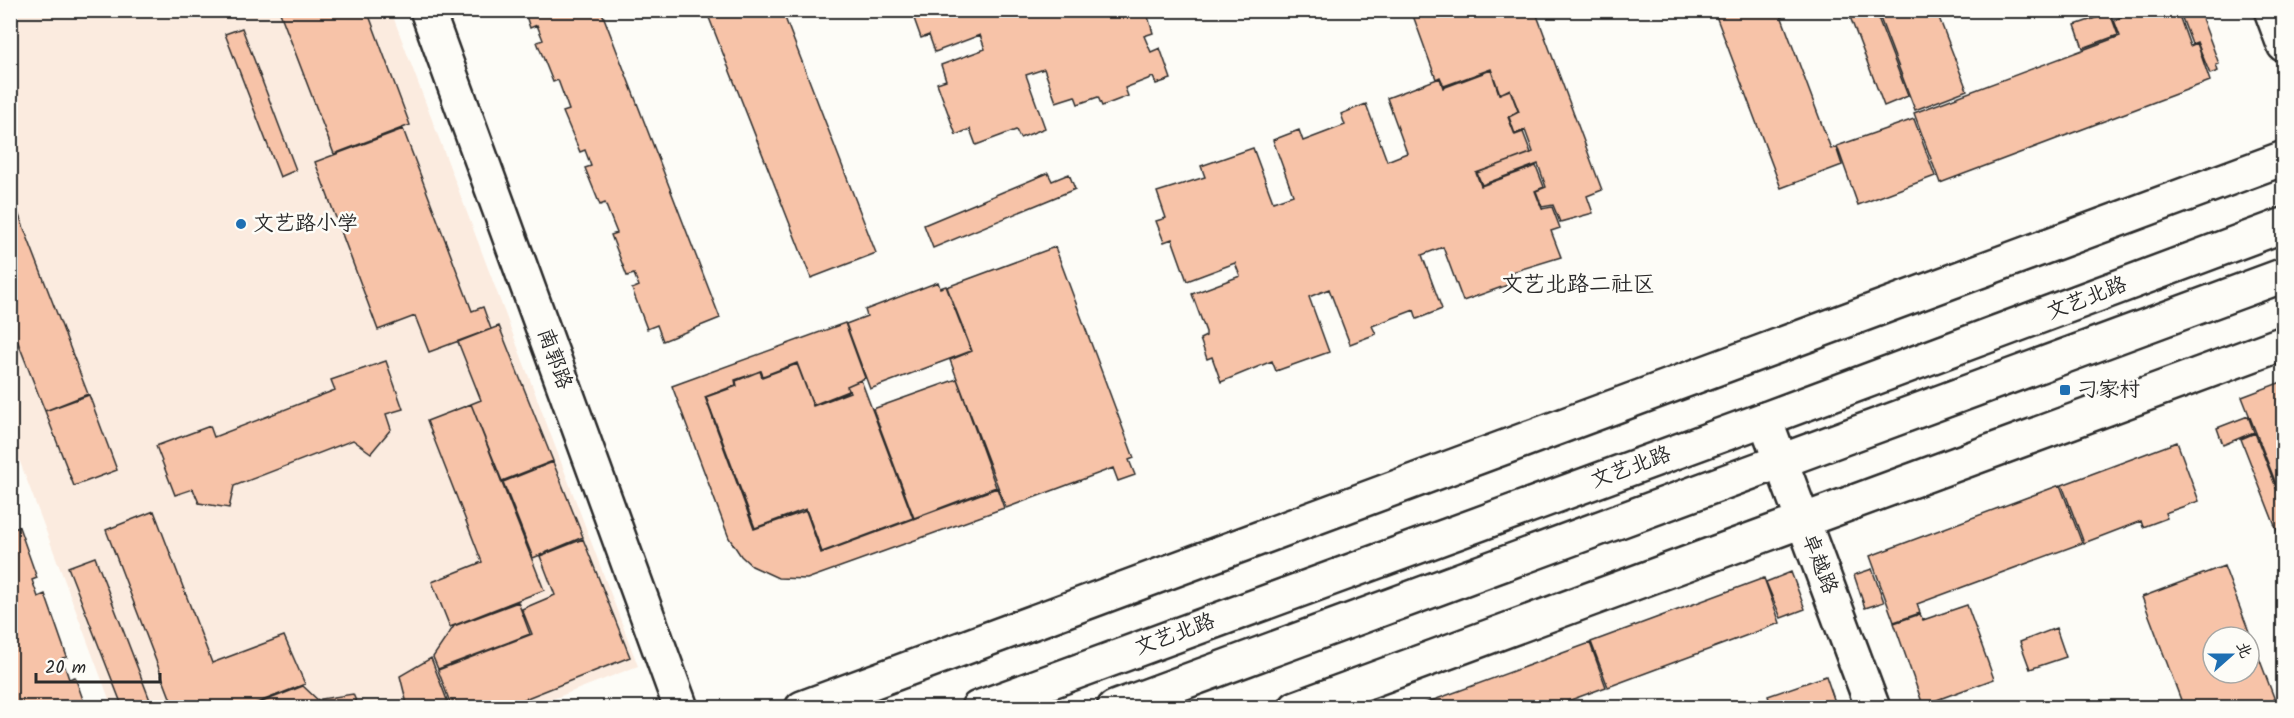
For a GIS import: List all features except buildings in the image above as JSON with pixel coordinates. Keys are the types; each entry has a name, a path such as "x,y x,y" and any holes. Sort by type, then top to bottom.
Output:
{"street":[{"name":"南郭路","path":"427,10 681,708"},
{"path":"2271,10 2283,45"},
{"path":"802,708 2283,158"},
{"name":"文艺北路","path":"978,708 1765,419 2283,225"},
{"path":"1114,708 2283,275"},
{"path":"1296,708 2283,343"},
{"name":"卓越路","path":"1765,419 1873,708"}],"shaded area":[{"name":"文艺路小学","path":"11,11 391,11 638,666 532,707 112,707 11,438"}],"place":[{"name":"文艺路小学","path":"241,224"},
{"name":"刁家村","path":"2065,390"}],"district":[{"name":"文艺北路二社区","path":"1578,285"}]}
